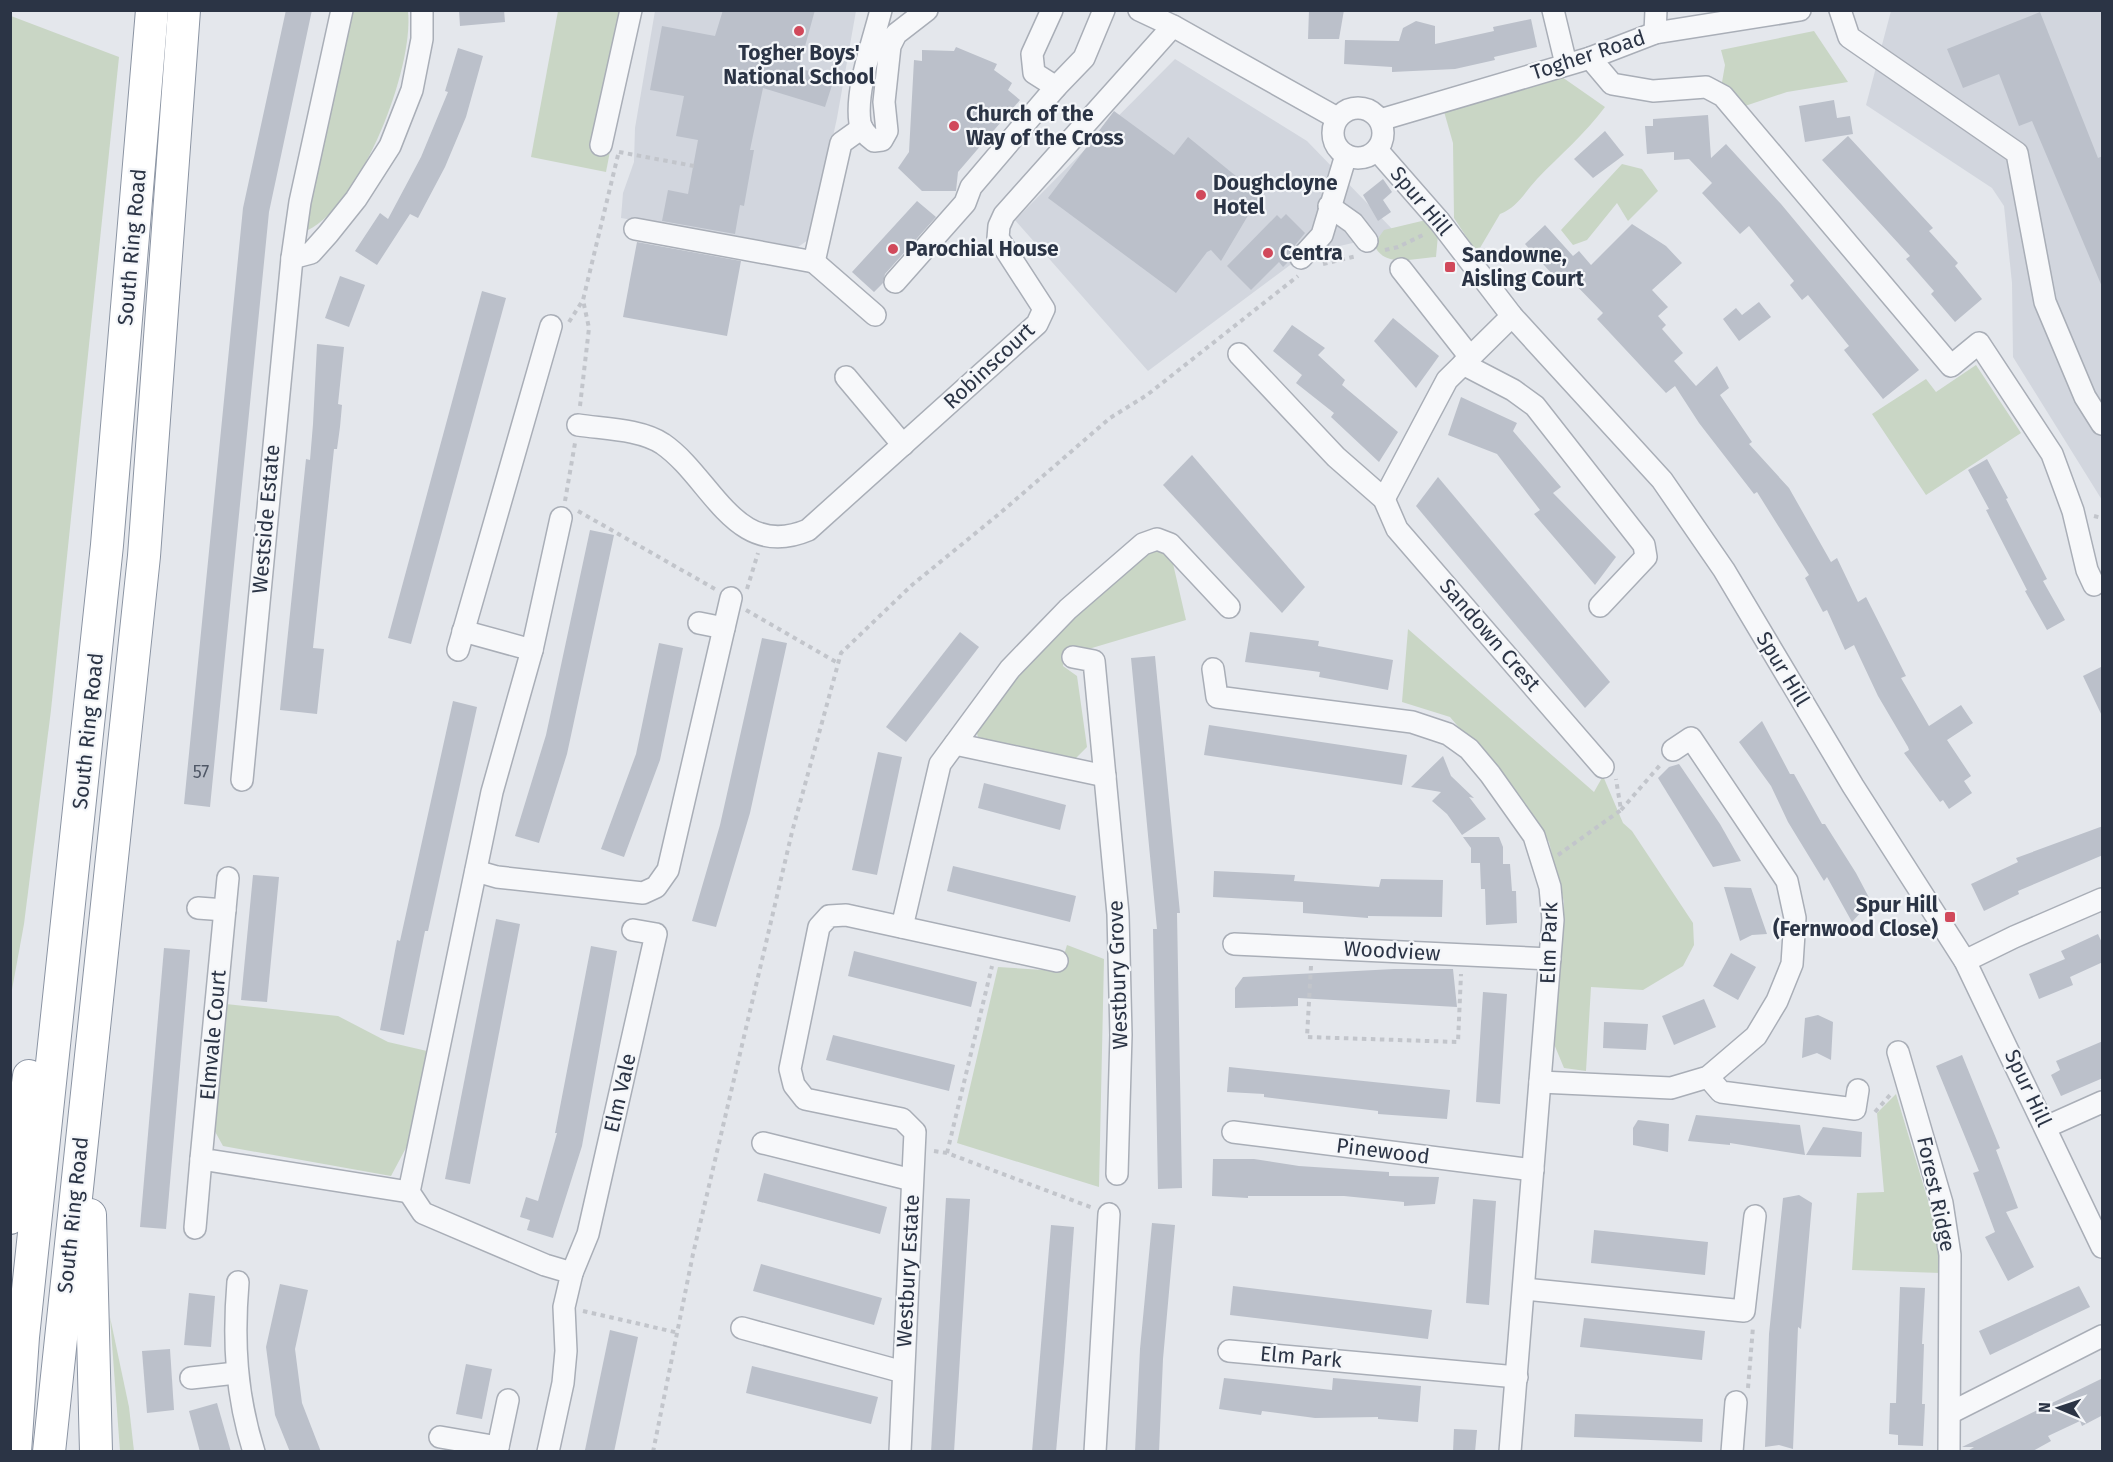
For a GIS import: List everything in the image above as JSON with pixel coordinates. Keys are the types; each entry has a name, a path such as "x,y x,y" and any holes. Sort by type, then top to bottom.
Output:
{"highway":[{"name":"South Ring Road","path":"15,1452 23,1337 107,545 152,10"},
{"name":"South Ring Road","path":"50,1452 144,556 184,10"},
{"path":"10,1218 68,770 107,545"},
{"path":"87,1088 96,1452"}],"street":[{"name":"Westside Estate","path":"243,780 292,258 300,202 342,10"},
{"path":"292,258 311,253 328,234 356,199 390,146 412,90 422,39 422,10"},
{"path":"613,149 631,10"},
{"path":"880,10 864,76 860,123 874,141 882,140 887,131 884,102 890,46 896,34 927,10"},
{"path":"1052,10 1032,54 1034,73 1056,87"},
{"path":"895,282 965,203 971,187 1056,87 1084,58 1104,10"},
{"path":"1139,10 1337,118"},
{"path":"1553,10 1566,64"},
{"path":"1655,33 1656,10"},
{"name":"Togher Road","path":"1380,120 1590,58 1655,33 1800,10"},
{"path":"1840,10 1849,37 2017,153 2045,302 2085,397 2103,424"},
{"name":"Robinscourt","path":"578,425 632,433 662,443 745,529 763,535 790,537 808,530 1037,324 1044,309 998,238 999,226 1004,215 1173,27"},
{"path":"1590,58 1612,84 1653,91 1706,87 1723,96 1951,366 1979,343 2052,454 2073,511 2087,570 2094,585"},
{"path":"1359,107 1375,113 1380,120 1383,135 1377,150 1363,158 1346,155 1335,143 1333,134 1337,118 1351,108 1359,107"},
{"path":"814,262 841,143 862,128"},
{"name":"Spur Hill","path":"1377,150 1440,222 1512,316 1662,480 1724,570 1853,786 1965,961 2103,1247"},
{"path":"1301,258 1322,235 1346,155"},
{"path":"1329,206 1353,223 1367,241"},
{"path":"635,229 814,262 875,315"},
{"path":"1401,269 1466,361 1535,406 1644,545 1646,557 1600,606"},
{"path":"1384,499 1448,380 1512,316"},
{"path":"532,650 460,641 552,326"},
{"name":"Sandown Crest","path":"1239,354 1336,457 1384,499 1397,529 1603,767"},
{"path":"846,377 903,445"},
{"path":"567,510 532,650 492,792 410,1192 423,1213 545,1265 572,1273"},
{"path":"902,927 940,764 1010,669 1068,609 1143,544 1156,539 1170,544 1229,607"},
{"path":"476,872 497,877 642,893 656,887 668,870 724,628 736,603"},
{"path":"699,622 724,628"},
{"name":"Westbury Grove","path":"1073,657 1094,661 1118,914 1121,1035 1117,1174"},
{"name":"Elm Park","path":"1212,669 1217,697 1412,722 1448,734 1469,749 1513,803 1534,836 1550,886 1553,920 1510,1452"},
{"path":"1540,1082 1671,1088 1708,1077 1756,1036 1777,1001 1792,964 1795,918 1787,881 1691,738 1673,750"},
{"path":"955,744 1106,776"},
{"name":"Elmvale Court","path":"195,1228 228,878"},
{"path":"1965,961 2014,937 2103,899"},
{"path":"198,908 225,910"},
{"path":"912,1180 915,1132 902,1119 805,1099 794,1084 790,1069 819,927 829,916 846,915 1057,961"},
{"name":"Elm Vale","path":"548,1452 563,1383 566,1351 564,1307 572,1273 588,1234 656,934 633,930"},
{"name":"Woodview","path":"1234,945 1550,958"},
{"name":"Forest Ridge","path":"1898,1052 1923,1131 1946,1228 1952,1278 1949,1452"},
{"path":"1708,1077 1721,1092 1855,1109 1858,1090"},
{"path":"2046,1127 2103,1102"},
{"name":"Pinewood","path":"1233,1132 1533,1170"},
{"name":"Westbury Estate","path":"763,1143 912,1180 900,1452"},
{"path":"201,1159 410,1192"},
{"path":"1095,1452 1109,1214"},
{"path":"1524,1289 1744,1311 1755,1216"},
{"path":"238,1282 235,1325 236,1373 242,1412 254,1452"},
{"name":"Westbury Estate","path":"742,1328 903,1372"},
{"path":"1950,1413 2103,1336"},
{"name":"Elm Park","path":"1229,1351 1517,1377"},
{"path":"190,1378 236,1373"},
{"path":"440,1437 498,1449 508,1400"},
{"path":"1732,1452 1736,1402"}],"path":[{"path":"694,166 613,149 583,300 589,328 567,510 736,603 836,662"},
{"path":"736,603 763,535"},
{"path":"1544,866 1621,810 1673,750"},
{"path":"1603,767 1614,768 1621,810"},
{"path":"947,1153 996,948"},
{"path":"1312,948 1307,1037 1458,1042 1462,954"},
{"path":"914,1148 947,1153 1109,1214"},
{"path":"564,1307 679,1333"},
{"path":"1736,1402 1746,1401 1754,1329 1744,1311"}],"shaded area":[{"path":"655,11 856,11 837,118 811,238 798,247 621,218 623,193 634,162 635,128"},
{"path":"1891,11 2102,11 2102,500 2013,357 2012,283 2004,206 1992,188 1866,105"},
{"path":"1175,59 1307,141 1396,233 1305,254 1148,371 1015,220"}],"green space":[{"path":"353,11 408,11 408,36 393,98 365,164 347,192 328,215 308,230 306,217"},
{"path":"558,11 637,11 606,172 531,157"},
{"path":"11,16 119,57 51,710 24,924 11,995"},
{"path":"1814,31 1848,82 1787,92 1742,107 1721,88 1725,65 1721,50"},
{"path":"1562,77 1605,107 1516,204 1500,214 1477,253 1454,218 1453,143 1441,101"},
{"path":"1622,164 1642,169 1658,191 1628,221 1617,203 1587,240 1573,245 1561,230"},
{"path":"1426,220 1438,235 1436,257 1400,260 1385,257 1378,252 1374,244 1384,230"},
{"path":"1976,365 2021,433 1926,495 1872,414 1926,379 1936,392"},
{"path":"1156,546 1171,555 1186,620 1065,656 1063,666 1077,676 1087,747 1074,760 978,737 975,727 1014,670 1146,549"},
{"path":"1408,629 1594,792 1603,776 1623,823 1632,831 1693,923 1694,945 1683,966 1643,990 1591,987 1586,1071 1564,1068 1554,1044 1564,902 1549,842 1512,790 1450,717 1402,702"},
{"path":"1067,945 1104,959 1099,1187 957,1143 998,967 1059,971"},
{"path":"226,1004 338,1016 388,1042 427,1051 407,1146 391,1176 223,1146 212,1126"},
{"path":"1896,1094 1933,1217 1941,1273 1852,1270 1857,1193 1884,1192 1877,1113"},
{"path":"110,1317 129,1407 134,1451 120,1451"}],"building":[{"path":"286,10 312,10 269,212 210,807 184,804 243,208"},
{"path":"459,10 504,10 505,22 460,26"},
{"path":"723,10 815,10 799,68 834,79 825,107 763,88 750,150 754,150 744,206 740,205 735,234 662,221 668,190 688,194 698,140 676,136 684,96 650,90 662,26 715,36"},
{"path":"1309,10 1344,10 1339,39 1308,39"},
{"path":"2040,12 2098,158 2103,156 2103,289 2032,121 2019,126 1999,74 1963,88 1947,49"},
{"path":"1531,19 1537,47 1494,57 1495,60 1455,69 1392,72 1392,67 1344,64 1345,40 1399,41 1403,28 1416,21 1435,26 1435,44 1494,31 1493,27"},
{"name":"Church of the Way of the Cross","path":"956,47 997,64 994,70 1012,83 1008,90 1020,100 958,172 956,191 922,191 898,168 909,152 914,60 922,61 922,50 954,51"},
{"path":"458,48 483,56 466,117 445,167 418,218 410,214 377,265 355,251 380,213 388,219 421,157 448,92 445,91"},
{"path":"1834,100 1837,118 1850,116 1853,134 1805,142 1799,106"},
{"path":"1114,111 1174,155 1188,137 1242,181 1262,192 1221,261 1211,250 1207,252 1176,293 1048,198"},
{"path":"1708,115 1711,158 1726,144 1781,204 1919,370 1883,399 1844,350 1849,346 1808,295 1802,300 1790,285 1794,281 1749,226 1740,234 1702,193 1712,183 1689,159 1674,160 1674,152 1647,154 1645,126 1653,126 1653,119"},
{"path":"1605,131 1624,155 1593,178 1574,159"},
{"path":"1848,136 1933,228 1929,231 1958,263 1955,266 1982,299 1955,322 1931,294 1934,291 1906,259 1910,256 1822,160"},
{"path":"1383,179 1392,192 1383,200 1391,212 1378,221 1363,195"},
{"name":"Parochial House","path":"917,201 936,217 885,274 883,283 874,292 852,272"},
{"name":"Centra","path":"1286,214 1305,233 1291,250 1289,261 1283,267 1279,262 1251,290 1227,266 1277,215 1281,219"},
{"path":"1632,224 1666,246 1682,263 1652,290 1668,307 1658,316 1666,325 1662,329 1683,353 1674,361 1696,386 1717,366 1729,388 1720,395 1752,442 1749,444 1789,488 1831,562 1837,558 1858,602 1866,597 1906,676 1901,678 1929,726 1961,705 1973,723 1947,740 1971,776 1964,781 1972,793 1949,809 1943,800 1940,802 1904,753 1909,750 1908,747 1878,696 1854,645 1845,650 1827,610 1823,612 1805,578 1809,575 1757,492 1754,494 1699,423 1675,386 1666,393 1597,319 1603,313 1569,278 1562,285 1525,244 1545,225 1573,256 1579,251 1591,265"},
{"path":"637,242 741,261 727,336 623,317"},
{"path":"340,276 365,285 349,327 325,318"},
{"path":"482,291 506,298 411,644 388,638"},
{"path":"1759,302 1771,317 1739,341 1723,319 1736,308 1742,315"},
{"path":"1393,318 1439,356 1416,388 1374,341"},
{"path":"1292,325 1325,348 1318,355 1345,380 1342,385 1398,432 1379,462 1331,417 1334,413 1296,383 1302,375 1273,351"},
{"path":"317,344 344,347 338,404 342,405 340,427 337,449 334,449 313,648 324,649 317,714 280,710 306,459 310,460"},
{"path":"1461,397 1517,423 1513,431 1561,487 1553,493 1616,557 1595,585 1534,514 1540,510 1497,454 1448,435"},
{"path":"1192,455 1305,587 1282,613 1163,485"},
{"path":"1987,459 2047,579 2043,581 2065,620 2047,630 2025,591 2027,590 1986,510 1989,509 1968,470"},
{"path":"1438,477 1610,682 1585,708 1416,506"},
{"path":"590,530 614,535 567,754 539,843 515,836 546,735"},
{"path":"960,632 979,647 906,742 886,727"},
{"path":"1250,632 1319,641 1318,646 1393,660 1388,690 1319,677 1320,672 1245,662"},
{"path":"762,638 787,643 750,813 716,927 692,921 720,825"},
{"path":"659,643 683,648 660,760 624,857 601,849 636,754"},
{"path":"1155,656 1180,913 1177,913 1182,1188 1158,1189 1153,929 1157,929 1131,658"},
{"path":"2103,666 2103,718 2083,676"},
{"path":"453,701 477,707 428,931 425,931 404,1035 380,1030 397,940 400,941"},
{"path":"1762,721 1790,774 1794,774 1822,824 1825,824 1856,873 1874,907 1863,910 1852,922 1827,877 1824,881 1788,822 1771,786 1739,742"},
{"path":"1209,725 1407,755 1402,785 1204,755"},
{"path":"878,752 902,757 877,875 852,870"},
{"path":"1443,756 1451,776 1474,798 1469,797 1486,819 1462,835 1447,814 1432,801 1441,792 1411,787"},
{"path":"1679,764 1720,824 1741,861 1713,867 1658,778 1669,767"},
{"path":"984,783 1066,805 1060,830 978,808"},
{"path":"2103,826 2103,855 2018,891 2019,894 1984,911 1971,884 2018,862 2016,858"},
{"path":"1463,837 1499,837 1503,847 1503,864 1510,864 1512,891 1516,891 1517,923 1486,925 1485,889 1481,889 1480,863 1471,863 1471,848"},
{"path":"953,866 1076,896 1070,922 947,891"},
{"path":"1214,871 1295,875 1294,881 1379,887 1381,879 1443,880 1442,917 1368,916 1368,918 1303,913 1303,902 1213,897"},
{"path":"253,875 279,877 267,1002 241,1000"},
{"path":"1724,887 1751,888 1767,934 1752,935 1740,941"},
{"path":"496,919 520,924 470,1184 445,1179"},
{"path":"2098,934 2103,945 2103,962 2070,977 2073,985 2039,999 2029,974 2065,959 2061,951"},
{"path":"591,946 617,951 582,1146 553,1238 527,1230 530,1220 520,1217 526,1197 538,1201 557,1133 555,1133"},
{"path":"164,948 190,950 166,1229 140,1227"},
{"path":"854,951 977,982 971,1007 848,976"},
{"path":"1731,953 1756,967 1738,1000 1713,986"},
{"path":"1394,969 1453,969 1457,1007 1298,998 1298,1006 1235,1008 1235,988 1243,977"},
{"path":"1483,992 1507,994 1500,1104 1476,1102"},
{"path":"1704,999 1716,1027 1674,1045 1662,1016"},
{"path":"1818,1015 1833,1022 1831,1060 1817,1053 1802,1058 1805,1018"},
{"path":"1604,1022 1648,1024 1646,1050 1603,1048"},
{"path":"833,1035 955,1065 949,1091 826,1060"},
{"path":"2103,1041 2103,1078 2061,1096 2051,1075 2060,1070 2056,1061"},
{"path":"1962,1055 2000,1148 1996,1150 2018,1208 2006,1212 2034,1267 2008,1281 1985,1237 1995,1232 1973,1173 1979,1171 1936,1066"},
{"path":"1229,1067 1450,1090 1447,1119 1378,1114 1378,1111 1264,1097 1264,1094 1227,1092"},
{"path":"1696,1115 1800,1125 1805,1155 1730,1143 1730,1145 1688,1141"},
{"path":"1638,1120 1669,1124 1668,1152 1633,1145 1633,1128"},
{"path":"1823,1127 1862,1132 1861,1157 1806,1155"},
{"path":"1213,1159 1254,1159 1299,1166 1389,1172 1389,1176 1439,1177 1435,1204 1404,1206 1404,1202 1344,1196 1248,1196 1248,1198 1212,1196"},
{"path":"764,1173 887,1207 880,1234 757,1201"},
{"path":"1799,1195 1812,1203 1801,1329 1798,1327 1793,1449 1779,1445 1765,1447 1769,1334 1783,1198"},
{"path":"946,1198 970,1199 954,1452 931,1452"},
{"path":"1473,1199 1496,1201 1489,1305 1466,1303"},
{"path":"1152,1223 1175,1225 1163,1359 1159,1452 1135,1452 1140,1349"},
{"path":"1051,1225 1074,1227 1064,1362 1056,1452 1032,1452"},
{"path":"1594,1230 1708,1242 1705,1275 1591,1263"},
{"path":"761,1264 882,1298 874,1325 753,1291"},
{"path":"280,1284 308,1290 295,1349 302,1403 321,1452 290,1452 275,1415 266,1347"},
{"path":"1233,1286 1432,1310 1428,1339 1230,1315"},
{"path":"2079,1286 2090,1307 1990,1355 1979,1331"},
{"path":"1900,1287 1925,1288 1922,1344 1924,1344 1922,1404 1925,1404 1923,1446 1898,1445 1898,1435 1889,1434 1890,1403 1896,1403"},
{"path":"189,1293 215,1296 211,1347 184,1345"},
{"path":"1584,1318 1705,1331 1702,1360 1580,1347"},
{"path":"610,1330 638,1337 614,1452 593,1452 585,1450"},
{"path":"170,1349 174,1410 147,1413 142,1351"},
{"path":"466,1364 492,1369 482,1419 456,1414"},
{"path":"752,1366 878,1397 871,1424 746,1393"},
{"path":"1224,1378 1332,1390 1333,1378 1421,1386 1418,1422 1378,1419 1378,1417 1315,1418 1262,1411 1261,1415 1219,1409"},
{"path":"2103,1378 2103,1415 2082,1426 2080,1421 2048,1436 2051,1441 2031,1452 1966,1452 1974,1447 1962,1447"},
{"path":"217,1403 231,1452 200,1452 189,1411"},
{"path":"1575,1414 1703,1419 1702,1442 1574,1437"},
{"path":"1454,1429 1477,1430 1475,1452 1453,1452"}],"place":[{"name":"Togher Boys' National School","path":"799,31"},
{"name":"Church of the Way of the Cross","path":"954,126"},
{"name":"Doughcloyne Hotel","path":"1201,195"},
{"name":"Parochial House","path":"893,249"},
{"name":"Centra","path":"1268,253"},
{"name":"Sandowne, Aisling Court","path":"1450,267"},
{"name":"Spur Hill (Fernwood Close)","path":"1950,917"}]}
